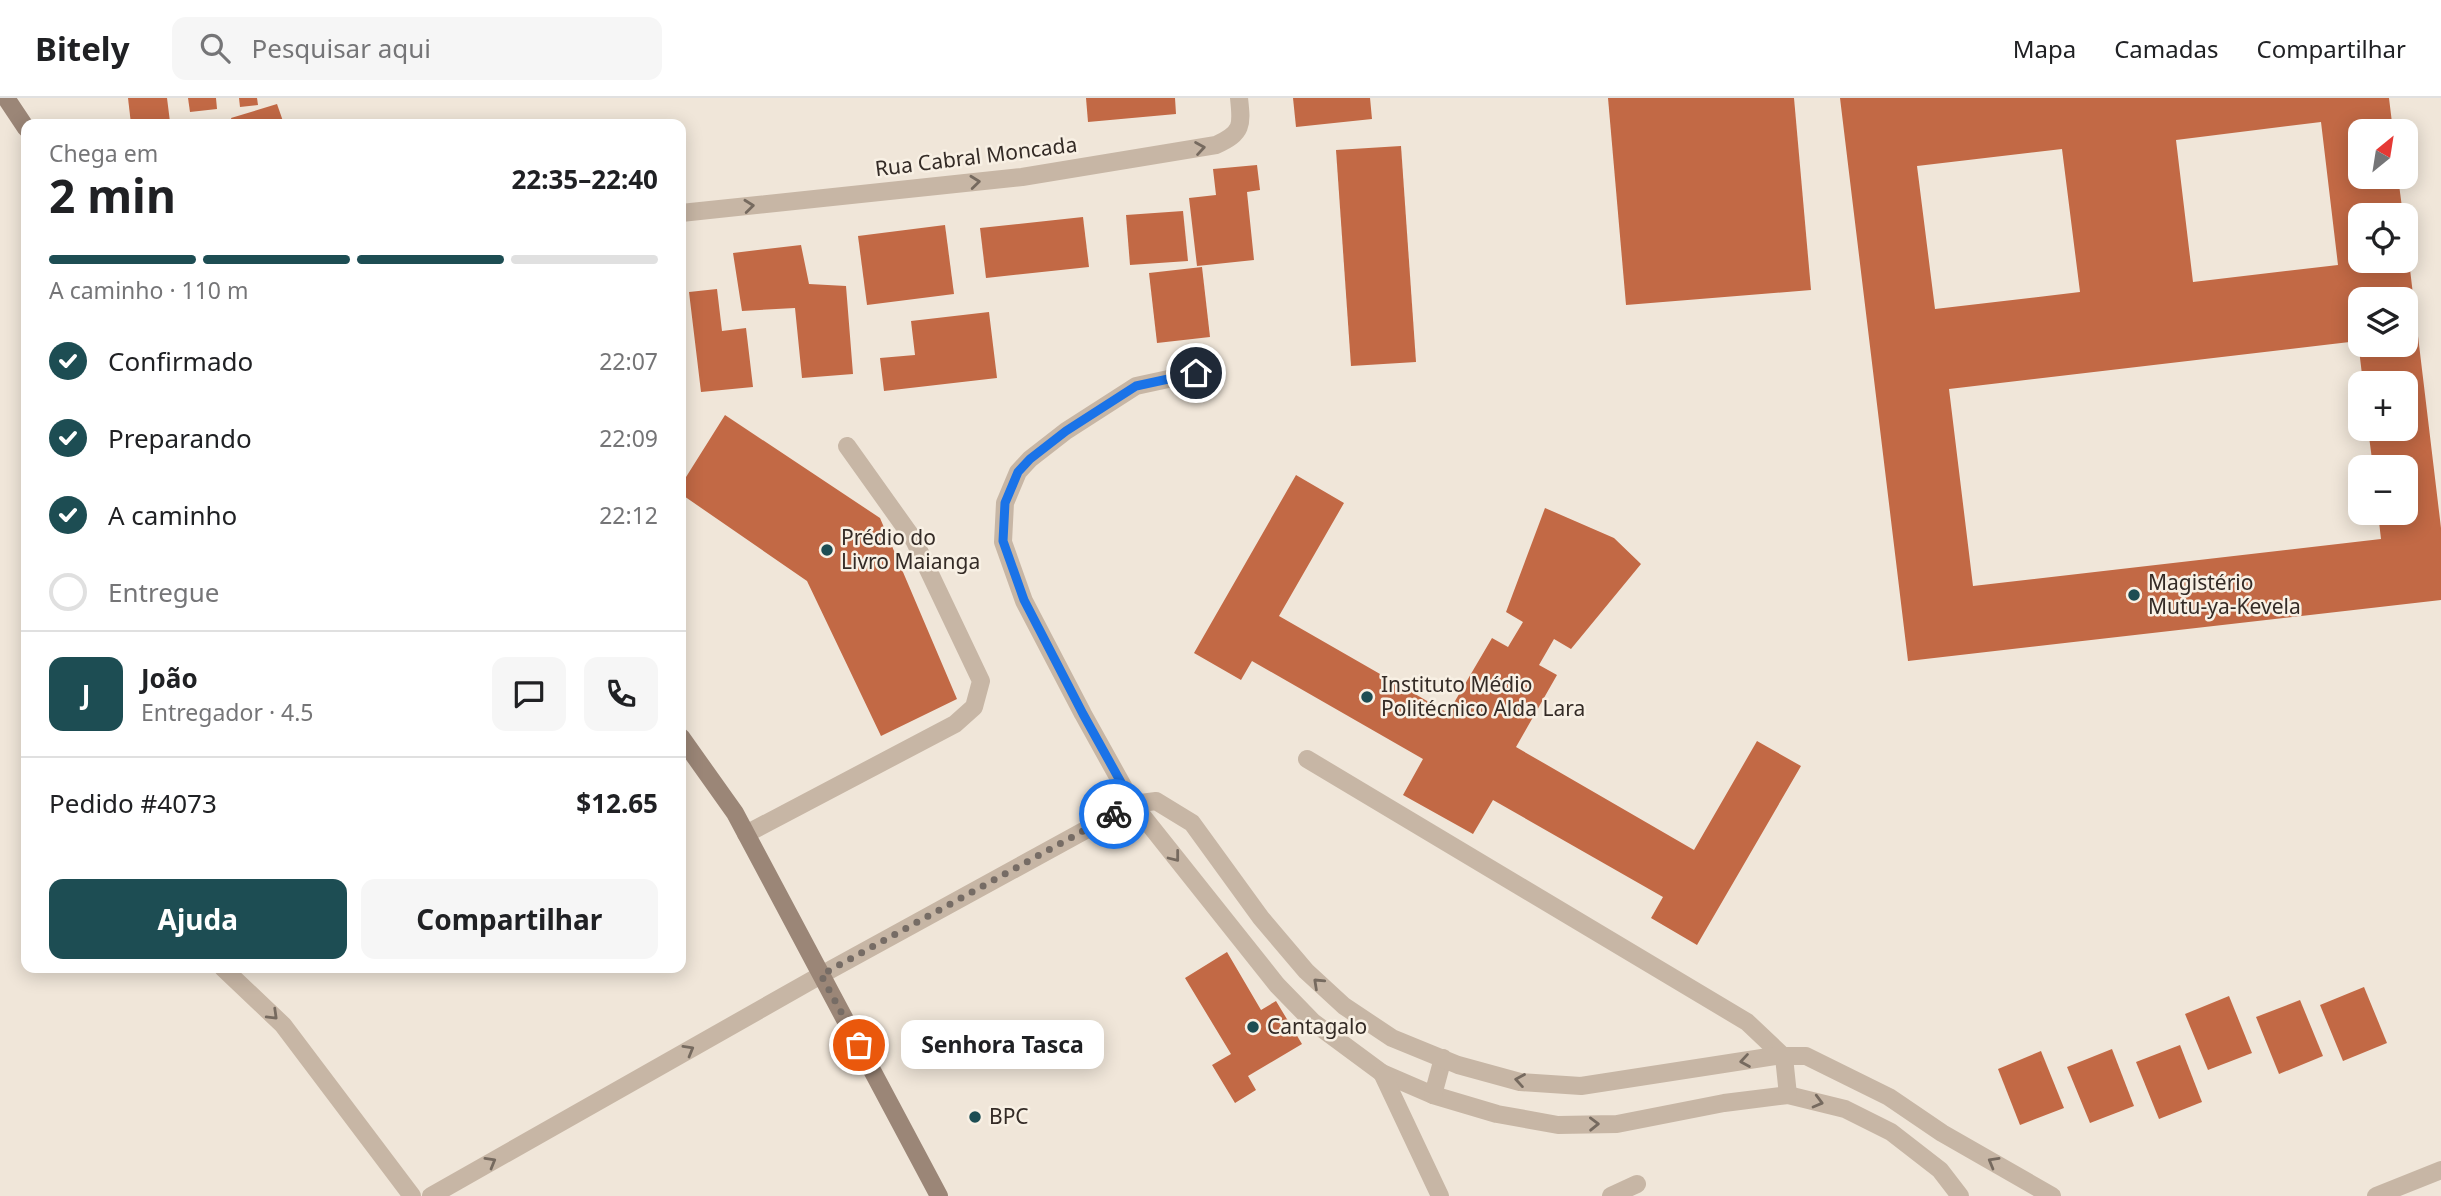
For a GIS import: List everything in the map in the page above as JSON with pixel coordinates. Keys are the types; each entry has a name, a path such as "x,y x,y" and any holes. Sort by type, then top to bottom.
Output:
{"street":[{"name":"Rua Cabral Moncada","path":"686,212 1022,177 1216,145 1231,139 1239,130 1239,98"},
{"path":"11,102 21,119"},
{"path":"1196,373 1136,386 1066,431 1030,459 1018,472 1005,503 1003,541 1024,600 1133,804 1277,985 1313,1022 1382,1073 1433,1095 1497,1114 1570,1125 1617,1124 1724,1103 1788,1094 1845,1110 1891,1132 1940,1170 1960,1196"},
{"path":"746,834 955,724 974,707 981,681 914,540 847,446"},
{"path":"686,744 735,813 939,1196"},
{"path":"1307,759 1747,1022 1784,1056 1788,1094"},
{"path":"431,1196 821,975 1133,804 1156,801 1192,823 1262,918 1316,980 1344,1006 1392,1038 1458,1065 1520,1082 1581,1086 1784,1056 1806,1056 1889,1097 1942,1133 2052,1196"},
{"path":"228,973 283,1025 412,1196"},
{"path":"1433,1095 1443,1058"},
{"path":"1382,1073 1440,1196"},
{"path":"2376,1196 2441,1170"},
{"path":"1611,1196 1637,1184"}],"building":[{"path":"128,98 167,98 170,119 130,119"},
{"path":"188,98 216,98 217,109 190,112"},
{"path":"239,98 257,98 258,105 240,107"},
{"path":"1086,98 1175,98 1176,114 1088,122"},
{"path":"1293,98 1370,98 1372,119 1296,127"},
{"path":"1608,98 1794,98 1811,290 1626,305"},
{"path":"1840,98 2389,98 2392,119 2348,119 2348,189 2400,189 2401,203 2348,203 2348,273 2410,273 2412,287 2348,287 2348,342 1949,389 1973,586 2381,539 2379,525 2418,525 2418,455 2371,455 2370,441 2418,441 2418,371 2362,371 2360,357 2418,357 2418,336 2441,528 2441,600 1908,661","holes":["2321,122 2338,265 2193,282 2176,140","2062,149 2080,292 1935,309 1917,166"]},
{"path":"277,104 282,119 231,119"},
{"path":"1401,146 1416,362 1351,366 1336,150"},
{"path":"1257,165 1260,190 1247,192 1254,260 1197,266 1189,198 1216,195 1213,169"},
{"path":"1183,211 1188,261 1130,265 1126,215"},
{"path":"1083,217 1089,267 986,278 980,228"},
{"path":"945,225 954,294 867,305 858,236"},
{"path":"801,245 809,284 846,286 853,374 802,378 795,308 742,311 733,253"},
{"path":"1202,267 1210,337 1157,343 1149,273"},
{"path":"717,289 722,331 746,328 753,387 701,392 689,292"},
{"path":"989,312 997,378 884,391 880,358 915,355 911,321"},
{"name":"Prédio do Livro Maianga","path":"725,415 880,518 957,699 881,736 807,581 686,497 686,477"},
{"name":"Instituto Médio Politécnico Alda Lara","path":"1296,475 1344,503 1279,616 1448,713 1492,638 1508,647 1523,622 1506,612 1545,508 1614,538 1641,564 1571,649 1554,639 1539,665 1557,675 1516,747 1694,850 1757,741 1801,766 1697,945 1651,918 1663,897 1493,800 1473,834 1403,795 1423,759 1252,661 1241,680 1194,653"},
{"name":"Cantagalo","path":"1227,952 1261,1010 1276,1001 1302,1044 1248,1076 1256,1090 1235,1103 1212,1065 1231,1054 1185,978"},
{"path":"2364,987 2387,1043 2343,1061 2320,1005"},
{"path":"2229,996 2252,1053 2208,1070 2185,1014"},
{"path":"2300,1000 2323,1056 2279,1074 2256,1017"},
{"path":"2180,1045 2202,1102 2159,1119 2136,1062"},
{"path":"2112,1049 2134,1106 2090,1123 2067,1067"},
{"path":"2041,1051 2064,1108 2020,1125 1998,1069"}],"way so far":[{"path":"859,1045 821,975 1114,814"}],"place":[{"name":"Prédio do Livro Maianga","path":"827,550"},
{"name":"Magistério Mutu-ya-Kevela","path":"2134,595"},
{"name":"Instituto Médio Politécnico Alda Lara","path":"1367,697"},
{"name":"Cantagalo","path":"1253,1027"},
{"name":"Senhora Tasca","path":"859,1045"},
{"name":"BPC","path":"975,1117"}],"route":[{"path":"1114,814 1133,804 1024,600 1003,541 1005,503 1018,472 1066,431 1136,386 1196,373"}]}
